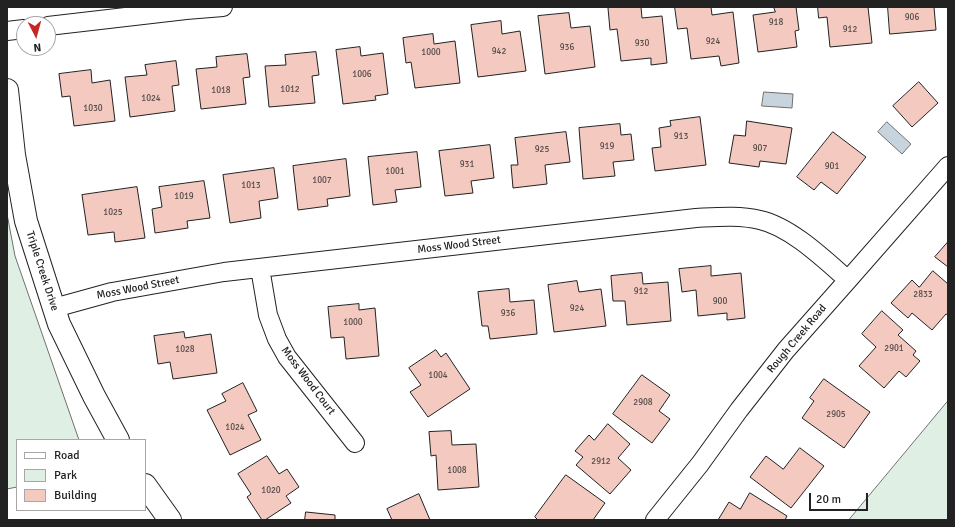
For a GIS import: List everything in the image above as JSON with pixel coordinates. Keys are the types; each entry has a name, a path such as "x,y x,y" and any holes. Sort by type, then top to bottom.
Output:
{"street":[{"path":"56,25 223,7"},
{"name":"Triple Creek Drive","path":"7,90 14,155 26,221 59,324 94,396 117,439"},
{"name":"Rough Creek Road","path":"655,520 700,464 739,410 786,350 948,166"},
{"name":"Moss Wood Street","path":"54,308 112,292 224,272 696,218 748,218 761,220 784,229 812,249 848,280"},
{"name":"Moss Wood Court","path":"260,268 268,315 277,339 287,357 355,443"},
{"path":"146,486 170,520"}],"green space":[{"path":"7,214 15,256 79,439 16,439 16,487 7,489"},
{"path":"948,401 948,520 849,520"}],"shaded area":[{"path":"764,92 793,94 792,108 762,106"},
{"path":"887,122 911,144 902,154 878,132"}],"building":[{"path":"641,7 642,18 662,16 667,63 651,65 651,58 621,61 617,29 610,30 608,8"},
{"path":"675,7 711,7 712,15 733,12 739,63 721,66 719,56 691,59 687,28 678,29"},
{"path":"774,7 796,7 799,30 795,31 797,47 758,52 753,15 775,12"},
{"path":"818,7 868,7 872,43 830,47 827,17 819,18"},
{"path":"888,7 934,7 936,30 890,34"},
{"path":"569,13 571,28 590,26 595,67 545,74 538,16"},
{"path":"501,21 502,34 520,31 526,71 478,77 471,25"},
{"path":"433,34 434,44 455,41 460,83 415,88 411,62 406,63 403,38"},
{"path":"360,47 361,56 383,53 388,94 375,96 376,100 343,104 336,50"},
{"path":"316,52 319,75 312,76 315,103 269,107 265,66 286,65 285,55"},
{"path":"247,54 250,77 243,78 246,104 201,109 196,69 217,67 216,57"},
{"path":"176,61 179,85 172,86 175,111 130,117 125,77 147,75 145,65"},
{"path":"91,70 92,83 110,80 115,121 74,126 70,96 62,97 59,74"},
{"path":"919,82 938,103 912,127 893,106"},
{"path":"700,117 706,165 655,171 652,148 661,147 659,128 671,126 670,121"},
{"path":"747,121 792,128 786,164 760,161 759,167 729,163 734,135 745,136"},
{"path":"620,124 621,135 631,134 634,160 613,162 615,176 583,179 579,128"},
{"path":"566,132 570,162 545,165 547,184 513,188 511,165 518,165 515,138"},
{"path":"833,132 866,157 837,194 821,182 814,190 797,177"},
{"path":"490,145 494,178 471,181 473,193 445,196 439,151"},
{"path":"417,152 421,187 395,190 397,202 373,205 368,157"},
{"path":"346,159 350,196 327,199 328,206 298,210 293,166"},
{"path":"274,168 278,198 259,201 261,218 230,223 223,175"},
{"path":"204,181 210,218 187,221 188,228 155,233 152,209 162,207 159,187"},
{"path":"137,187 145,238 115,242 114,232 88,235 82,195"},
{"path":"948,242 948,267 935,257"},
{"path":"711,266 711,276 741,273 745,318 727,320 727,313 698,316 696,290 682,292 679,269"},
{"path":"933,271 948,284 948,315 946,314 932,330 912,313 908,318 891,303 912,280 919,287"},
{"path":"642,273 643,284 668,282 671,321 627,325 625,301 613,301 611,276"},
{"path":"577,281 579,292 601,289 606,326 554,332 548,285"},
{"path":"509,289 510,302 534,300 537,334 490,339 488,326 482,326 478,292"},
{"path":"359,304 359,310 375,308 379,356 346,359 344,337 331,338 328,307"},
{"path":"882,311 903,330 898,335 916,351 913,355 920,361 906,377 899,371 884,388 859,366 876,347 862,334"},
{"path":"184,332 185,338 211,334 217,373 173,379 170,362 158,364 154,336"},
{"path":"436,350 441,357 446,353 470,389 428,417 410,392 421,385 409,368"},
{"path":"642,375 670,395 659,411 670,419 652,443 613,414"},
{"path":"824,379 870,412 844,448 802,418 814,401 810,398"},
{"path":"243,383 257,411 248,415 261,440 230,455 207,410 226,401 222,394"},
{"path":"608,424 630,444 618,458 631,470 610,494 576,465 583,457 575,451 589,435 594,440"},
{"path":"451,431 452,445 476,444 479,487 438,490 436,455 431,456 429,432"},
{"path":"800,448 824,466 791,508 750,477 766,456 783,469"},
{"path":"267,456 279,474 287,469 299,487 286,496 291,503 265,520 262,520 247,497 251,494 238,474"},
{"path":"566,475 605,503 593,520 538,520 535,517"},
{"path":"750,493 787,516 785,520 718,520 729,502 740,509"},
{"path":"419,494 430,520 392,520 387,509"},
{"path":"306,512 335,515 335,520 305,520"}]}
